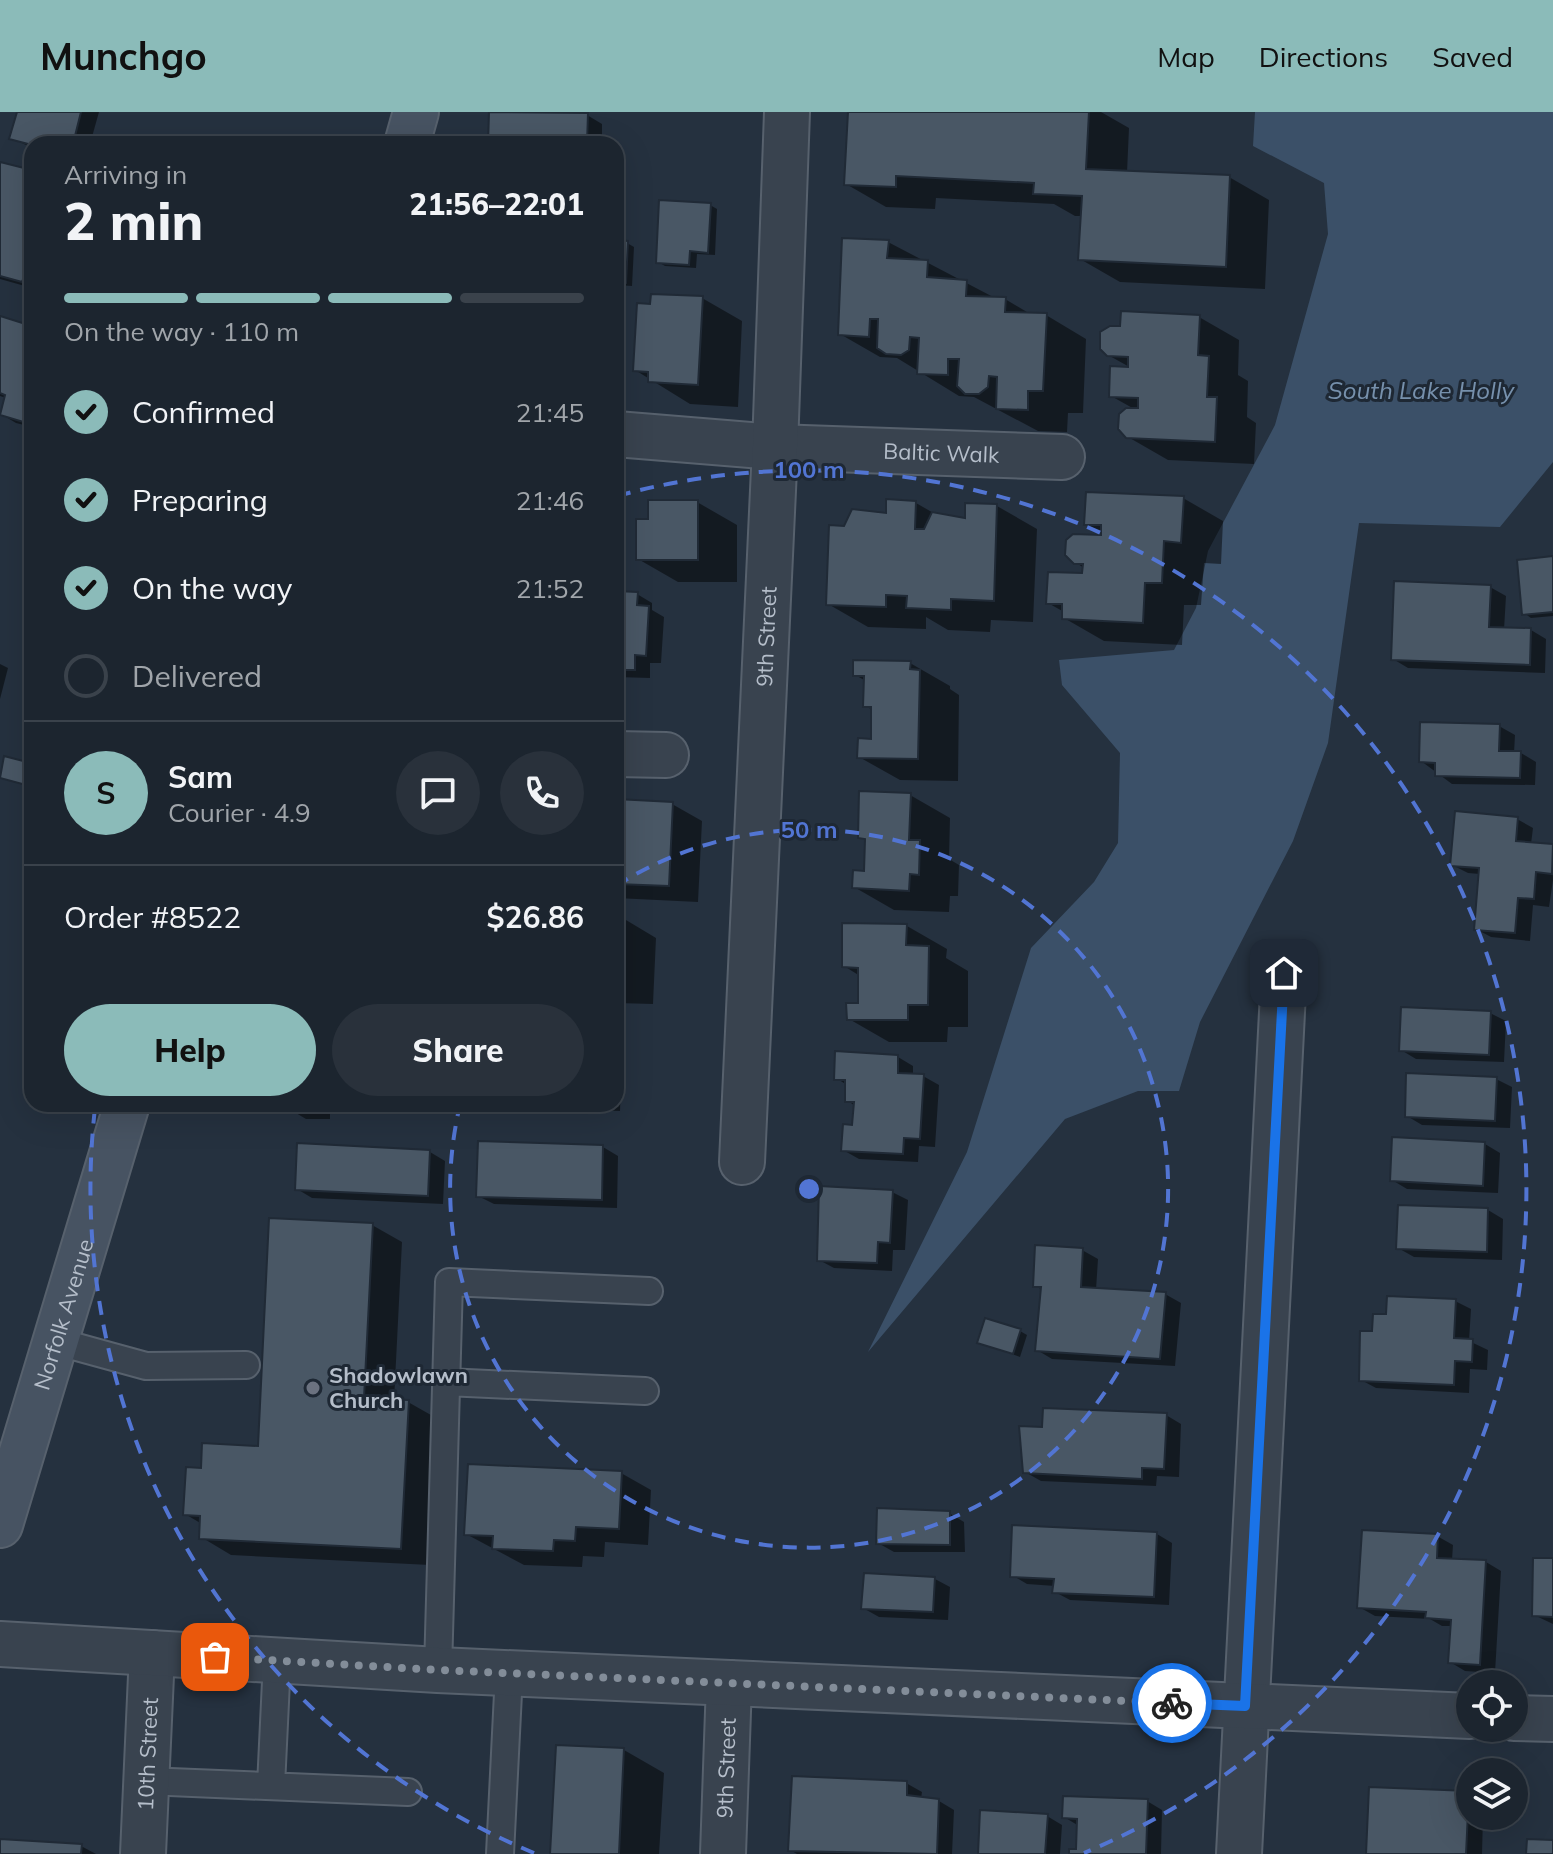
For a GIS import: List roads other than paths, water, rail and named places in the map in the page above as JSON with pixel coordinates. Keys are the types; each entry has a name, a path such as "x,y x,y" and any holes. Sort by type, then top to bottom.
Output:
{"main road":[{"path":"409,136 416,112"},
{"name":"Norfolk Avenue","path":"0,1525 125,1112"}],"street":[{"name":"9th Street","path":"742,1162 787,112"},
{"name":"Baltic Walk","path":"624,435 775,447 1062,457"},
{"path":"624,754 666,755"},
{"path":"1239,1854 1284,973"},
{"path":"0,1644 438,1670 1456,1715"},
{"name":"10th Street","path":"143,1854 152,1653"},
{"name":"9th Street","path":"723,1854 729,1683"},
{"path":"1528,1718 1553,1719"}],"lane":[{"path":"438,1670 449,1282 649,1291"},
{"path":"55,1341 146,1366 246,1365"},
{"path":"446,1382 645,1391"},
{"path":"271,1786 277,1660"},
{"path":"500,1854 509,1673"},
{"path":"146,1781 408,1792"}],"water":[{"name":"South Lake Holly","path":"1255,112 1553,112 1553,462 1500,527 1359,523 1328,743 1293,841 1200,1022 1179,1091 1138,1091 1065,1119 868,1352 967,1152 1031,948 1094,882 1118,843 1120,753 1062,685 1059,660 1174,650 1196,608 1208,551 1275,425 1328,234 1324,183 1253,146"}],"place":[{"name":"Shadowlawn Church","path":"313,1388"}]}
